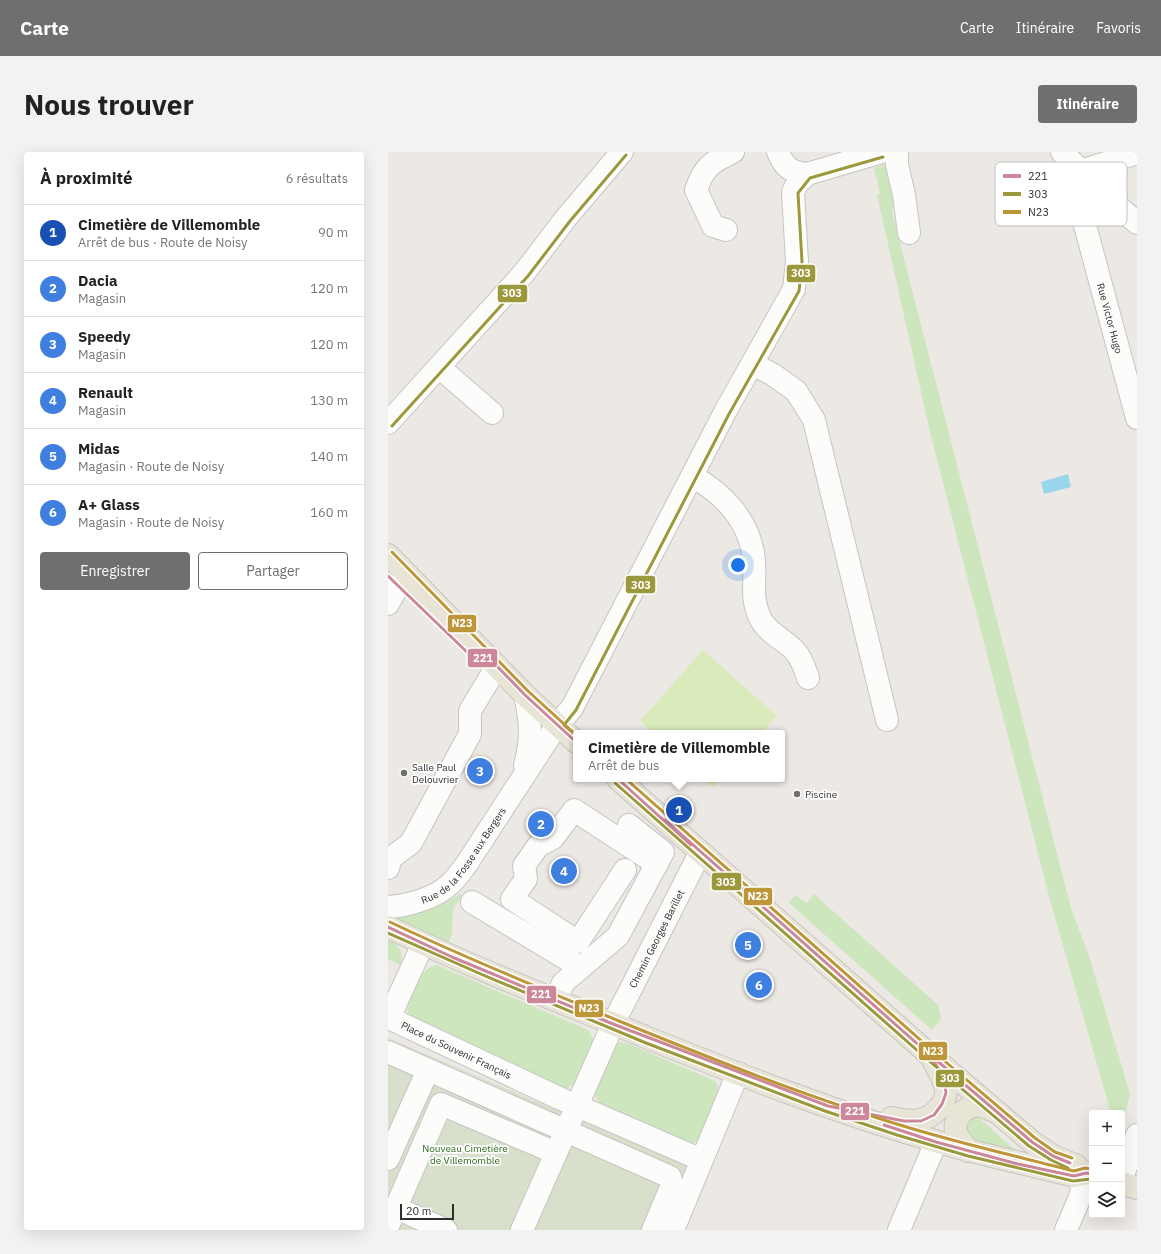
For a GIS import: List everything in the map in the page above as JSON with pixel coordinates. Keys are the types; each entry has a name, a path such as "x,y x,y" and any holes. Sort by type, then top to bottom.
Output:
{"main road":[{"path":"388,555 525,695 573,739"},
{"path":"391,589 470,655 494,663"},
{"path":"621,782 700,853 867,997 931,1056 1032,1142 1052,1156 1077,1166 1089,1173"},
{"path":"388,927 423,944 613,1024 738,1073 828,1106 936,1142 968,1151 1074,1176 1089,1173"},
{"path":"828,1106 904,1121 921,1121 934,1115 942,1104 946,1093 944,1079 931,1056"},
{"path":"968,1151 957,1134 956,1121 961,1113 969,1108 981,1106 997,1112"}],"street":[{"path":"388,423 439,367 529,277 566,218 622,152"},
{"path":"726,230 713,226 696,190 702,172 718,159 733,152"},
{"path":"778,152 782,163 788,169 807,174 882,152"},
{"path":"897,152 897,165 904,195 909,232"},
{"path":"1062,152 1072,162"},
{"path":"1109,162 1137,153"},
{"name":"Rue de la Fosse aux Bergers","path":"388,907 408,903 432,895 449,885 466,865 557,725 572,708 692,476 794,288 798,262 793,192 797,184 807,174"},
{"path":"1127,214 1137,223"},
{"name":"Rue Victor Hugo","path":"1085,226 1137,418"},
{"path":"752,364 772,374 796,391 814,420 887,720"},
{"path":"439,367 492,413"},
{"path":"692,476 712,487 742,519 751,540 754,561 753,600 760,619 769,631 796,652 804,665 808,678"},
{"path":"388,868 391,858 411,843 470,734 470,711 494,663"},
{"name":"Rue de la Fosse aux Bergers","path":"521,780 530,746 531,721 525,695"},
{"path":"556,1000 563,983 618,936 663,852 626,830 639,798"},
{"path":"625,870 578,942 512,899 526,879 524,866 538,846 554,838 574,810 656,864"},
{"name":"Chemin Georges Barillet","path":"613,1024 700,853"},
{"path":"472,902 580,967"},
{"name":"Place du Souvenir Français","path":"423,944 388,1019 577,1106 702,1160"},
{"path":"522,1230 613,1024"},
{"path":"388,1052 670,1177 672,1185 652,1230"},
{"path":"388,1159 428,1070"},
{"path":"673,1230 738,1073"},
{"path":"446,1230 392,1217 441,1104 556,1153"},
{"path":"1129,1179 1137,1135"},
{"path":"899,1230 936,1142"},
{"path":"1066,1230 1089,1173"}],"green space":[{"path":"887,164 895,197 892,212 1071,908 1089,956 1130,1094 1125,1115 1125,1110 1110,1110 1050,900 930,432 877,195 880,193 874,168"},
{"path":"703,650 777,716 764,730 650,730 640,721"},
{"path":"707,782 717,782 713,787"},
{"path":"460,894 462,896 453,909 452,933 448,944 396,921 396,918 445,903"},
{"path":"814,894 938,1005 941,1019 932,1030 789,903 795,895 807,903"},
{"path":"388,940 395,944 400,950 402,957 400,965 388,959"},
{"path":"437,965 588,1030 593,1039 592,1047 578,1081 567,1088 560,1087 408,1015 407,1010 421,976 431,967"},
{"name":"Nouveau Cimetière de Villemomble","path":"388,1038 694,1169 668,1230 388,1230"},
{"path":"619,1042 629,1044 715,1081 718,1086 719,1094 700,1139 691,1144 601,1105 592,1092 611,1047"},
{"path":"978,1117 1013,1148 1013,1152 966,1141 967,1126 971,1120"}],"water":[{"path":"1068,474 1071,487 1044,494 1041,482"}],"transit line":[{"name":"303","path":"392,426 528,276 570,221 626,155"},
{"name":"303","path":"573,732 564,725 576,710 729,414 799,291 802,262 798,193 810,178 883,157"},
{"name":"N23","path":"392,552 528,691 573,732"},
{"name":"221","path":"388,576 470,655 491,660 525,695 573,739"},
{"name":"221","path":"621,782 691,845"},
{"name":"N23","path":"629,782 934,1052 1035,1138 1055,1152 1072,1158"},
{"name":"303","path":"615,783 928,1060 1029,1146 1051,1160 1068,1168"},
{"name":"221","path":"388,927 452,957 613,1024 828,1106 904,1121 921,1121 934,1115 942,1104 946,1093 944,1079 931,1056 665,820"},
{"name":"N23","path":"390,922 475,961 619,1021 724,1063 829,1102 922,1132 987,1149 1074,1171 1085,1168 1089,1169"},
{"name":"303","path":"388,933 483,975 646,1043 825,1111 897,1135 968,1156 1073,1181 1089,1179"},
{"name":"221","path":"928,1053 1032,1142 1053,1156 1070,1163"},
{"name":"221","path":"884,1125 936,1142 1018,1164 1074,1176 1089,1174"}],"place":[{"name":"Speedy","path":"480,771"},
{"name":"Salle Paul Delouvrier","path":"404,773"},
{"name":"Piscine","path":"797,794"},
{"name":"Cimetière de Villemomble","path":"679,810"},
{"name":"Dacia","path":"541,824"},
{"name":"Renault","path":"564,871"},
{"name":"Midas","path":"748,945"},
{"name":"A+ Glass","path":"759,985"}]}
